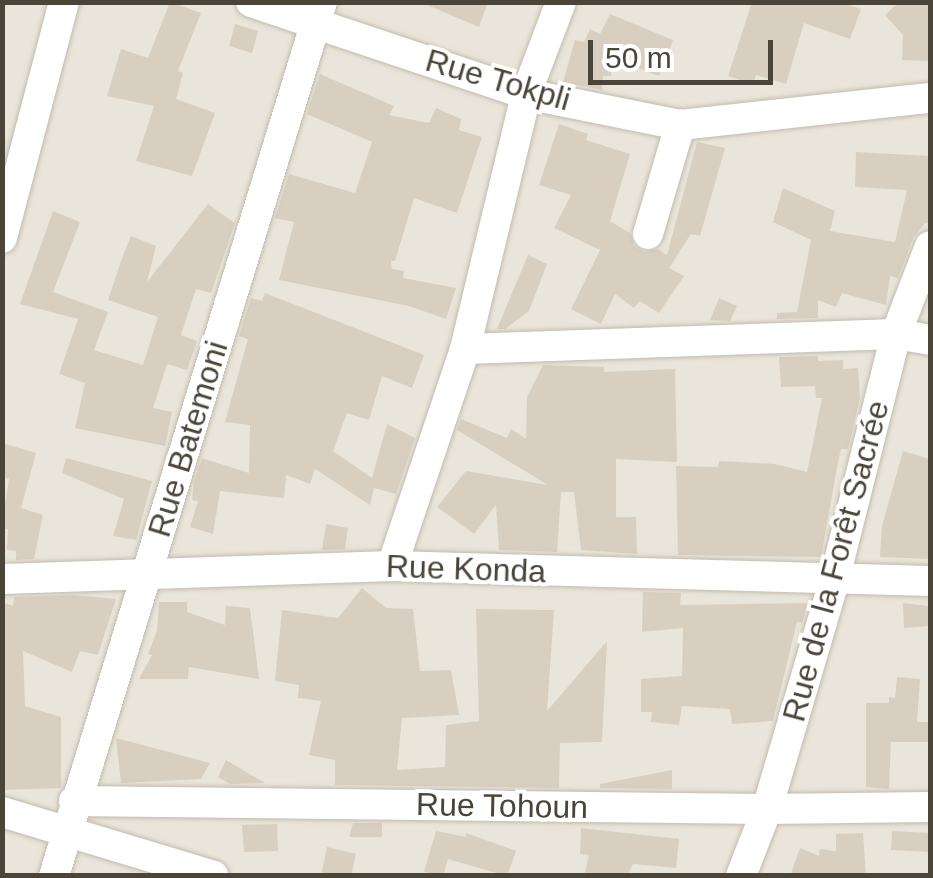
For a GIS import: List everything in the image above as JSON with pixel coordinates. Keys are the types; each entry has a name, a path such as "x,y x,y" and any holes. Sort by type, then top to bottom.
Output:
{"street":[{"path":"2,238 64,2"},
{"name":"Rue Tokpli","path":"251,2 319,13 526,94 680,125 930,98"},
{"path":"392,566 465,349 526,94 562,2"},
{"name":"Rue Batemoni","path":"54,876 64,830 319,13"},
{"path":"648,234 680,125"},
{"name":"Rue de la Forêt Sacrée","path":"741,876 767,809 834,581 896,334 930,246"},
{"path":"465,349 896,334 930,340"},
{"name":"Rue Konda","path":"2,579 392,566 930,581"},
{"name":"Rue Tohoun","path":"74,801 767,809 930,806"},
{"path":"2,812 214,876"}],"shaded area":[{"path":"3,3 930,3 930,875 3,875"}],"building":[{"path":"170,2 201,13 178,71 183,73 176,99 215,113 192,176 136,161 154,106 107,96 121,49 148,58"},
{"path":"420,2 488,2 479,27"},
{"path":"752,2 841,2 861,9 850,39 804,23 786,84 756,75 753,84 728,76"},
{"path":"899,2 930,2 930,61 902,60 903,35 885,15"},
{"path":"610,14 673,40 659,76 612,58 611,76 603,76 602,90 563,82 575,40 584,42 590,29 600,34"},
{"path":"235,24 258,31 252,53 229,46"},
{"path":"320,74 394,106 389,115 429,123 436,108 461,119 459,130 482,137 457,213 414,198 395,261 391,261 392,269 404,271 403,278 456,288 446,319 409,306 279,280 294,222 275,218 289,174 355,193 372,142 307,114"},
{"path":"559,124 588,134 586,140 630,154 610,221 630,233 634,246 644,252 658,249 667,255 697,142 725,148 700,236 691,234 669,268 684,276 659,313 640,301 634,308 615,294 601,324 571,309 600,250 554,228 571,195 539,185"},
{"path":"856,152 930,156 930,224 925,223 913,238 898,278 890,276 886,305 842,293 836,307 818,300 818,318 777,319 777,313 797,312 811,240 773,222 783,188 835,211 830,231 895,242 907,190 855,187"},
{"path":"208,204 235,223 211,293 196,289 181,335 197,341 187,370 167,364 153,408 172,412 165,446 75,428 85,383 59,374 78,319 20,304 53,211 80,222 53,292 108,312 94,350 143,365 158,317 108,300 122,258 131,236 156,246 147,282"},
{"path":"528,255 547,264 529,311 505,329 497,329"},
{"path":"265,293 424,355 412,388 382,376 369,420 347,413 333,451 372,478 387,424 415,438 396,494 374,488 370,505 315,469 310,484 286,475 284,498 220,491 213,534 190,527 198,501 192,500 194,483 202,458 249,473 250,425 225,422 248,339 239,336 251,298 262,301"},
{"path":"719,298 737,306 730,321 710,320"},
{"path":"818,356 818,361 843,360 843,369 858,368 860,398 848,449 841,449 821,557 678,555 676,466 718,467 719,461 775,464 807,472 822,398 816,398 815,386 781,387 779,357"},
{"path":"543,365 604,367 604,372 675,369 677,462 616,459 616,517 636,517 637,554 581,550 574,492 561,492 557,552 499,550 496,505 474,534 437,507 466,471 548,485 457,430 461,419 507,438 511,429 526,439 527,397"},
{"path":"2,443 36,453 21,508 43,515 34,559 16,560 16,551 7,550 8,529 2,528 2,523 9,479 2,477"},
{"path":"903,451 930,459 930,559 880,557 882,526"},
{"path":"66,458 152,481 136,540 113,536 124,499 62,473"},
{"path":"326,524 348,528 345,549 322,550"},
{"path":"362,588 386,608 413,609 420,671 451,670 459,715 402,718 397,770 445,767 446,725 479,721 476,609 554,610 547,711 607,641 602,742 560,743 559,788 335,785 335,760 309,755 321,701 298,698 299,685 275,681 282,610 338,618"},
{"path":"643,592 681,593 680,605 808,603 802,623 797,622 773,721 732,724 730,709 682,706 679,725 651,722 652,712 641,712 641,679 682,676 683,628 642,632"},
{"path":"74,595 116,599 98,655 80,651 72,672 23,651 25,706 61,717 61,788 4,790 2,602 13,606 14,597"},
{"path":"159,602 187,602 187,612 225,625 226,606 250,608 259,679 189,667 188,679 139,679 152,655 148,654 157,631"},
{"path":"903,603 929,606 929,626 904,628"},
{"path":"897,677 920,679 917,722 930,722 930,742 891,742 889,789 866,787 866,703 889,703 889,697 895,698"},
{"path":"116,738 210,763 201,779 121,783"},
{"path":"226,760 265,783 230,784 218,777"},
{"path":"672,770 672,789 600,788 600,784"},
{"path":"353,823 382,823 382,837 349,837"},
{"path":"277,824 278,851 244,852 242,825"},
{"path":"581,828 679,839 676,868 633,864 627,876 584,876 589,855 580,854"},
{"path":"436,831 466,837 466,833 516,851 507,876 448,859 443,876 424,872"},
{"path":"892,831 930,833 930,852 891,850"},
{"path":"863,833 866,876 790,876 800,848 819,856 820,849 836,851 836,834"},
{"path":"327,847 356,854 351,876 321,876"}]}
